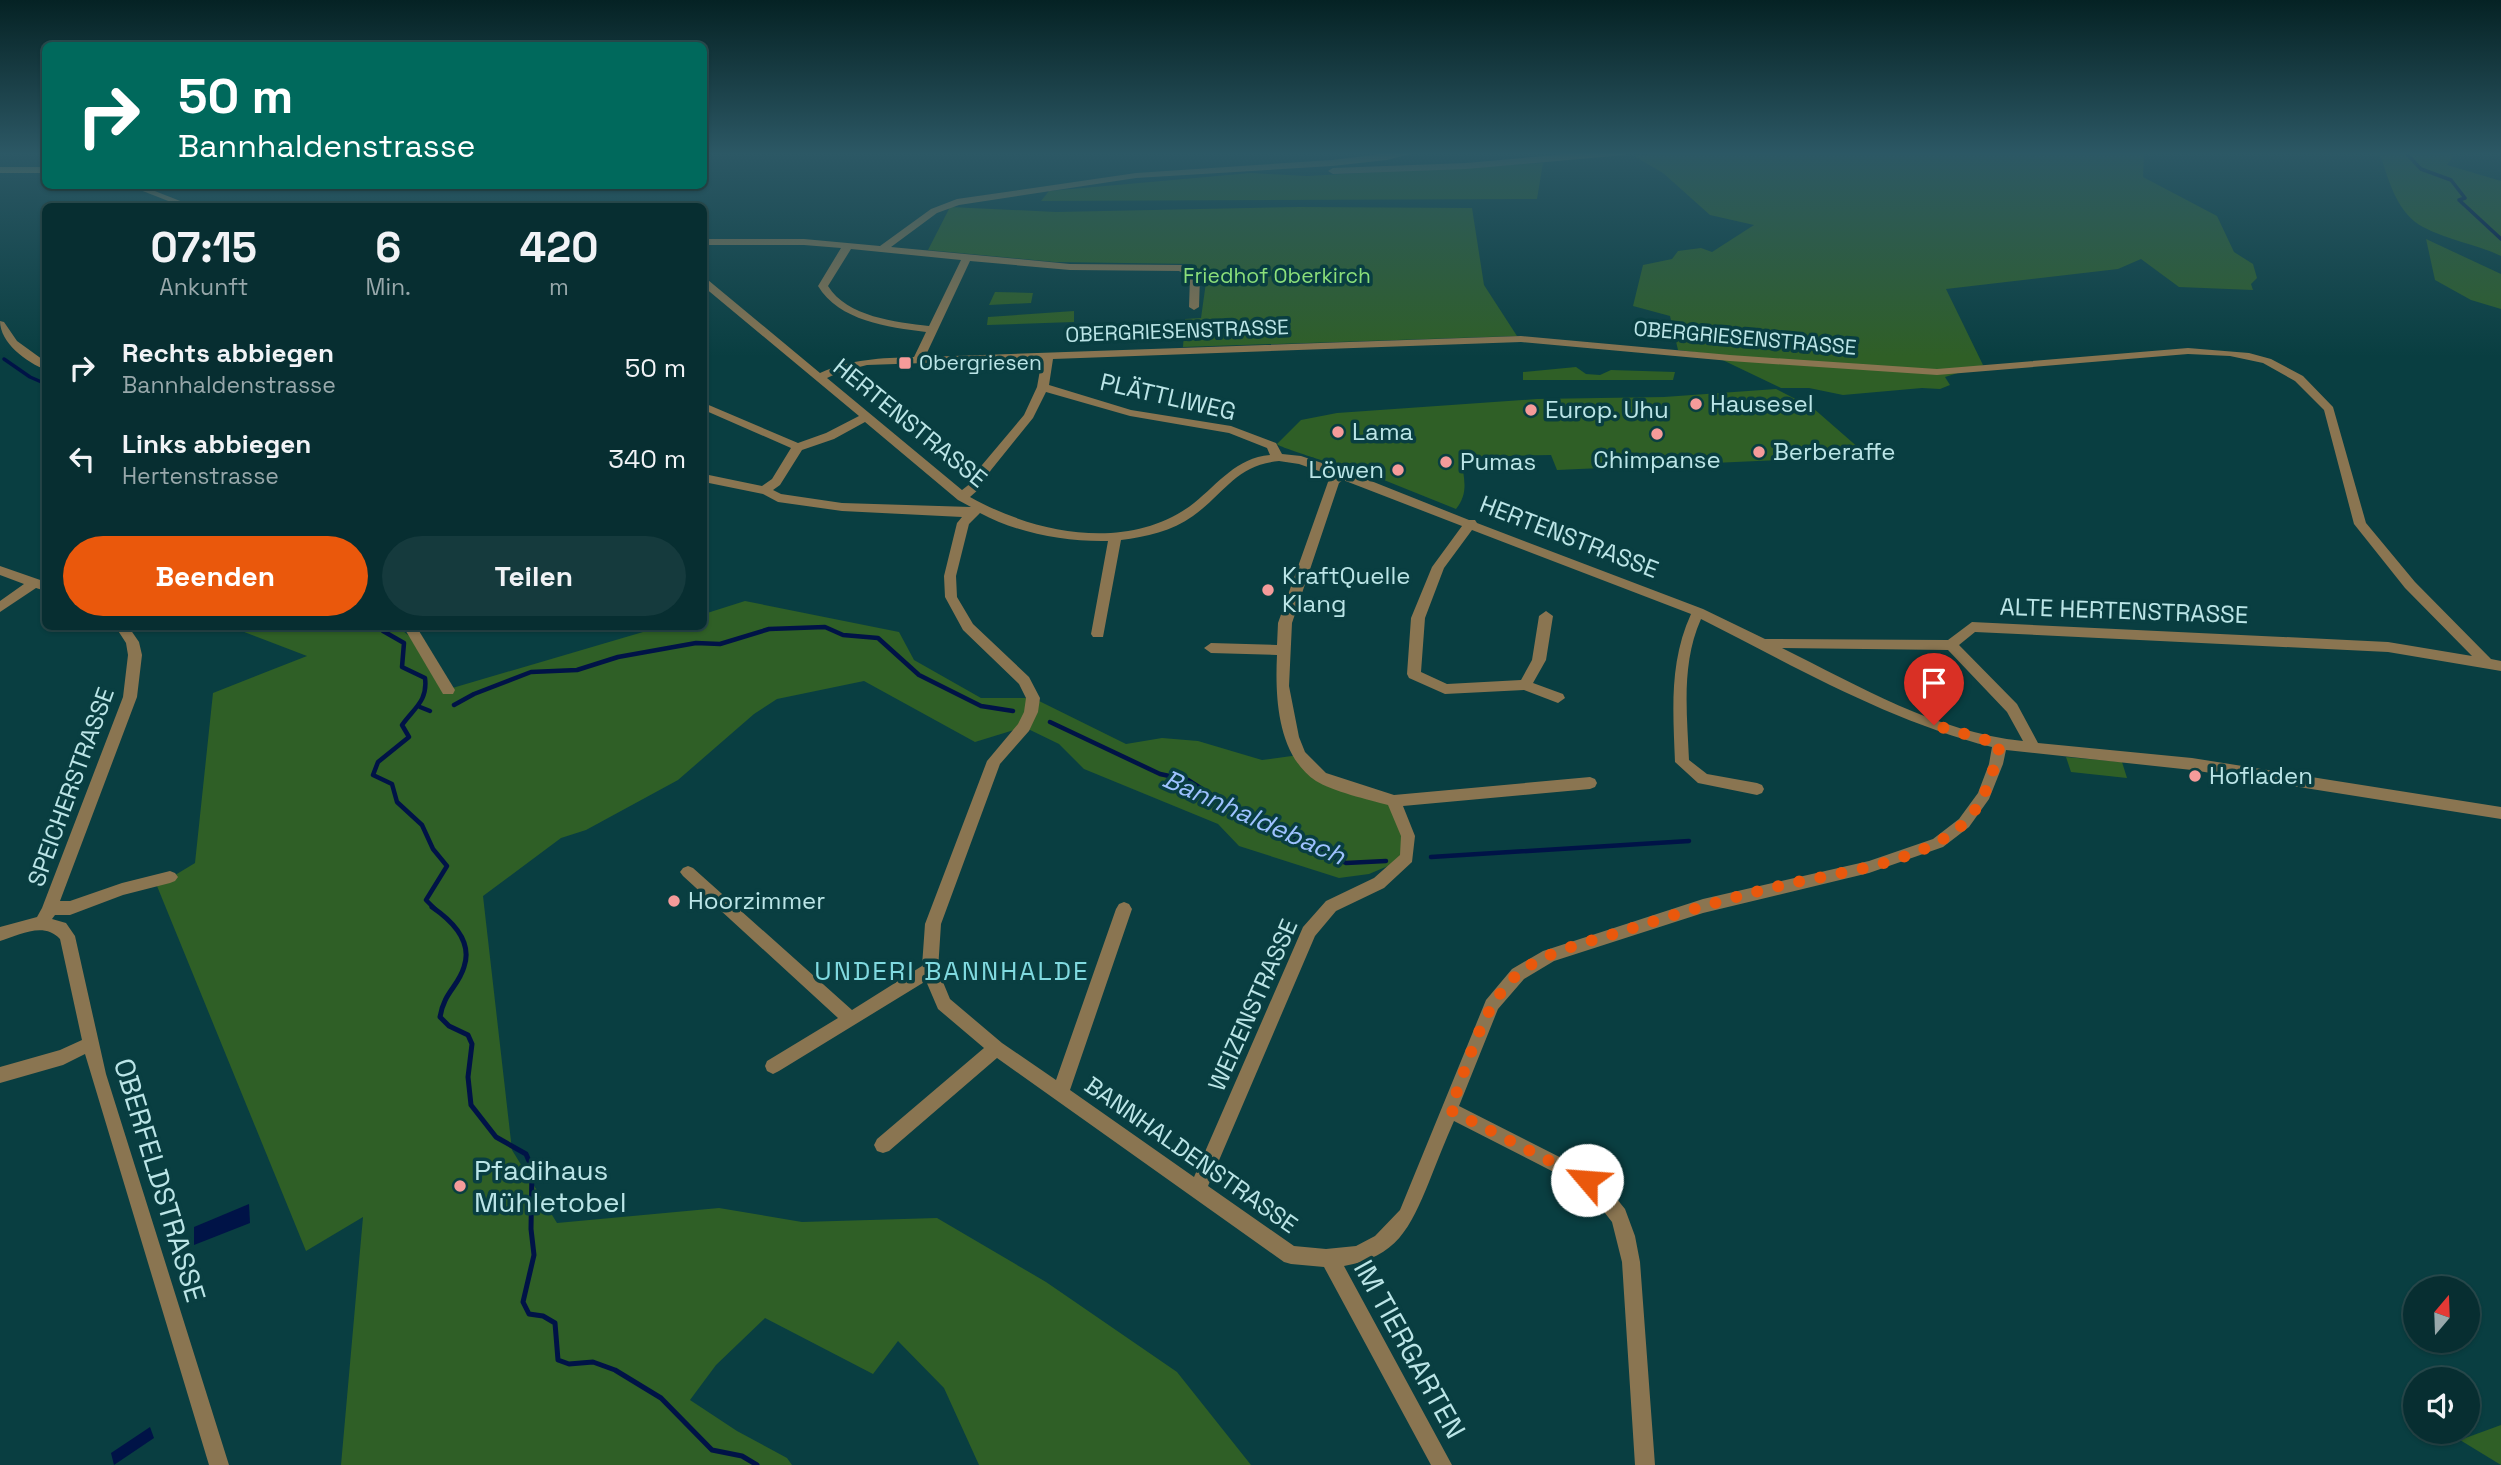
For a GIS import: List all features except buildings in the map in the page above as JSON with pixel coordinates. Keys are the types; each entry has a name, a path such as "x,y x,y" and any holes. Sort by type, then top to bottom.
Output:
{"street":[{"path":"882,249 921,220"},
{"path":"707,242 804,242 1070,267 1181,268 1195,276 1194,307"},
{"path":"848,246 825,282 824,290 845,307 872,318 931,330"},
{"path":"918,360 967,257"},
{"name":"HERTENSTRASSE","path":"707,285 962,496 975,510 1030,528 1077,535 1132,534 1176,521 1197,508 1240,468 1251,462 1277,457 1301,460 1698,612 1899,712 1952,732 2000,744 2192,764 2501,813"},
{"path":"0,324 13,343 42,364"},
{"name":"OBERGRIESENSTRASSE","path":"819,378 856,364 918,360 1521,339 1730,358 1937,372 2188,351 2224,351 2261,357 2283,367 2319,395 2329,409 2360,524 2410,585 2494,665"},
{"path":"0,347 13,343"},
{"path":"962,496 975,486 986,468 1029,416 1043,387 1048,355"},
{"name":"PLÄTTLIWEG","path":"1043,387 1130,413 1231,430 1272,446 1277,457"},
{"path":"707,407 798,447"},
{"path":"765,490 776,482 798,447 830,436 866,417"},
{"path":"1342,474 1334,482 1285,623 1282,686 1292,737 1299,755 1321,777 1394,801 1590,783"},
{"path":"707,479 765,490 778,498 842,507 975,510"},
{"name":"BANNHALDENSTRASSE","path":"975,510 963,523 950,576 951,597 968,627 1024,681 1033,698 1031,712 1024,727 994,761 933,924 930,970 944,1004 996,1048 1290,1255 1330,1260 1356,1256 1379,1247 1394,1233 1406,1216 1492,1005 1518,974 1549,956 1639,926 1716,902 1869,867 1938,843 1964,824 1984,795 1996,764 2000,744"},
{"path":"1471,523 1438,567 1418,618 1414,674 1445,689 1525,685 1558,698"},
{"path":"1098,634 1115,536"},
{"path":"0,570 40,584"},
{"path":"0,607 40,584"},
{"path":"1698,612 1686,633 1679,688 1682,762 1703,779 1757,789"},
{"path":"1525,685 1539,660 1546,616"},
{"name":"ALTE HERTENSTRASSE","path":"1951,645 1972,627 2361,645 2494,665"},
{"name":"SPEICHERSTRASSE","path":"0,934 46,915 130,696 135,655 132,642 124,630"},
{"path":"412,630 448,690"},
{"path":"1764,643 1951,645 2012,708 2034,748"},
{"path":"1211,648 1284,650"},
{"name":"WEIZENSTRASSE","path":"1198,1189 1309,932 1331,906 1379,883 1407,858 1408,836 1394,801"},
{"path":"688,872 851,1019"},
{"path":"46,915 122,889 170,877"},
{"path":"1060,1093 1124,909"},
{"name":"OBERFELDSTRASSE","path":"46,915 67,936 90,1044 219,1465"},
{"path":"773,1066 930,970"},
{"path":"0,1075 63,1057 90,1044"},
{"path":"883,1145 996,1048"},
{"path":"1450,1110 1587,1180 1606,1196 1618,1211 1628,1239 1631,1262 1645,1465"},
{"name":"IM TIERGARTEN","path":"1330,1260 1442,1465"}],"green space":[{"name":"Friedhof Oberkirch","path":"943,220 1474,220 1484,285 1517,336 1183,347 1185,319 1201,318 1207,275 1192,264 1055,262 928,250"},
{"path":"1734,220 2219,220 2234,252 2253,264 2257,278 2251,284 2253,290 2179,287 2141,259 2118,269 1946,289 1983,365 1945,377 1950,385 1940,389 1922,388 1843,395 1809,388 1781,388 1710,354 1678,350 1670,316 1633,306 1643,265 1672,259 1678,251 1701,248 1712,252 1754,225"},
{"path":"2501,220 2501,256 2442,235 2414,221"},
{"path":"2426,239 2501,274 2501,309 2471,300 2435,280"},
{"path":"995,292 1033,293 1031,303 989,305"},
{"path":"1074,311 1074,322 987,325 988,317"},
{"path":"1576,367 1586,374 1600,375 1611,370 1675,372 1673,380 1523,380 1523,372"},
{"path":"1776,389 1813,408 1868,456 1557,470 1551,455 1461,457 1464,490 1456,509 1359,470 1356,472 1277,444 1301,420 1337,413 1537,399 1664,397"},
{"path":"745,601 899,632 914,660 981,698 1033,698 1126,744 1162,738 1198,741 1262,760 1299,755 1321,777 1394,801 1407,858 1369,874 1339,878 1239,846 1218,824 1084,769 1059,744 1024,727 975,742 864,681 777,699 754,714 678,780 586,830 561,838 483,896 512,1150 557,1223 719,1208 802,1222 937,1218 1046,1282 1177,1372 1251,1465 979,1465 944,1388 898,1341 873,1374 765,1318 716,1365 690,1400 737,1431 787,1458 792,1465 341,1465 363,1217 306,1251 157,886 195,863 213,693 307,656 239,630 402,630 413,639 449,689 650,630 707,630 707,613"},
{"path":"2066,757 2122,762 2127,778 2071,772"},
{"path":"2501,1425 2501,1465 2467,1444 2480,1444 2480,1433"}],"shaded area":[{"path":"249,1204 250,1223 194,1245 194,1227"},
{"path":"150,1427 154,1438 114,1465 111,1453"}],"waterway":[{"path":"2481,220 2501,239"},
{"path":"4,359 42,382"},
{"name":"Bannhaldebach","path":"454,705 474,694 531,672 577,670 618,657 696,643 720,644 769,629 825,627 843,635 878,638 919,675 981,706 1013,711"},
{"path":"383,630 404,643 402,667 425,678 425,686 419,704 402,725 409,737 378,762 373,775 392,784 397,802 422,825 433,849 447,866 426,900 435,909"},
{"name":"Bannhaldebach","path":"420,707 430,711"},
{"name":"Bannhaldebach","path":"1050,722 1160,774 1188,780 1233,809 1346,863 1386,861"},
{"name":"Bannhaldebach","path":"1431,857 1689,841"},
{"path":"432,907 453,925 465,948 464,967 445,1001 440,1017 449,1026 468,1035 472,1044 468,1077 471,1105 496,1137 526,1154 532,1168 531,1229 534,1255 523,1302 529,1314 543,1316 555,1323 558,1360 569,1364 593,1362 615,1370 661,1398 712,1450 742,1456 757,1465"}],"place":[{"name":"Obergriesen","path":"905,363"},
{"name":"Hausesel","path":"1696,404"},
{"name":"Europ. Uhu","path":"1531,410"},
{"name":"Lama","path":"1338,432"},
{"name":"Chimpanse","path":"1657,434"},
{"name":"Berberaffe","path":"1759,452"},
{"name":"Pumas","path":"1446,462"},
{"name":"Löwen","path":"1398,470"},
{"name":"KraftQuelle Klang","path":"1268,590"},
{"name":"Hofladen","path":"2195,776"},
{"name":"Hoorzimmer","path":"674,901"},
{"name":"Pfadihaus Mühletobel","path":"460,1186"}],"district":[{"name":"UNDERI BANNHALDE","path":"952,971"}],"route":[{"path":"1587,1180 1450,1110 1492,1005 1518,974 1549,956 1703,906 1869,867 1938,843 1964,824 1984,795 1996,764 2000,744 1934,725"}]}
